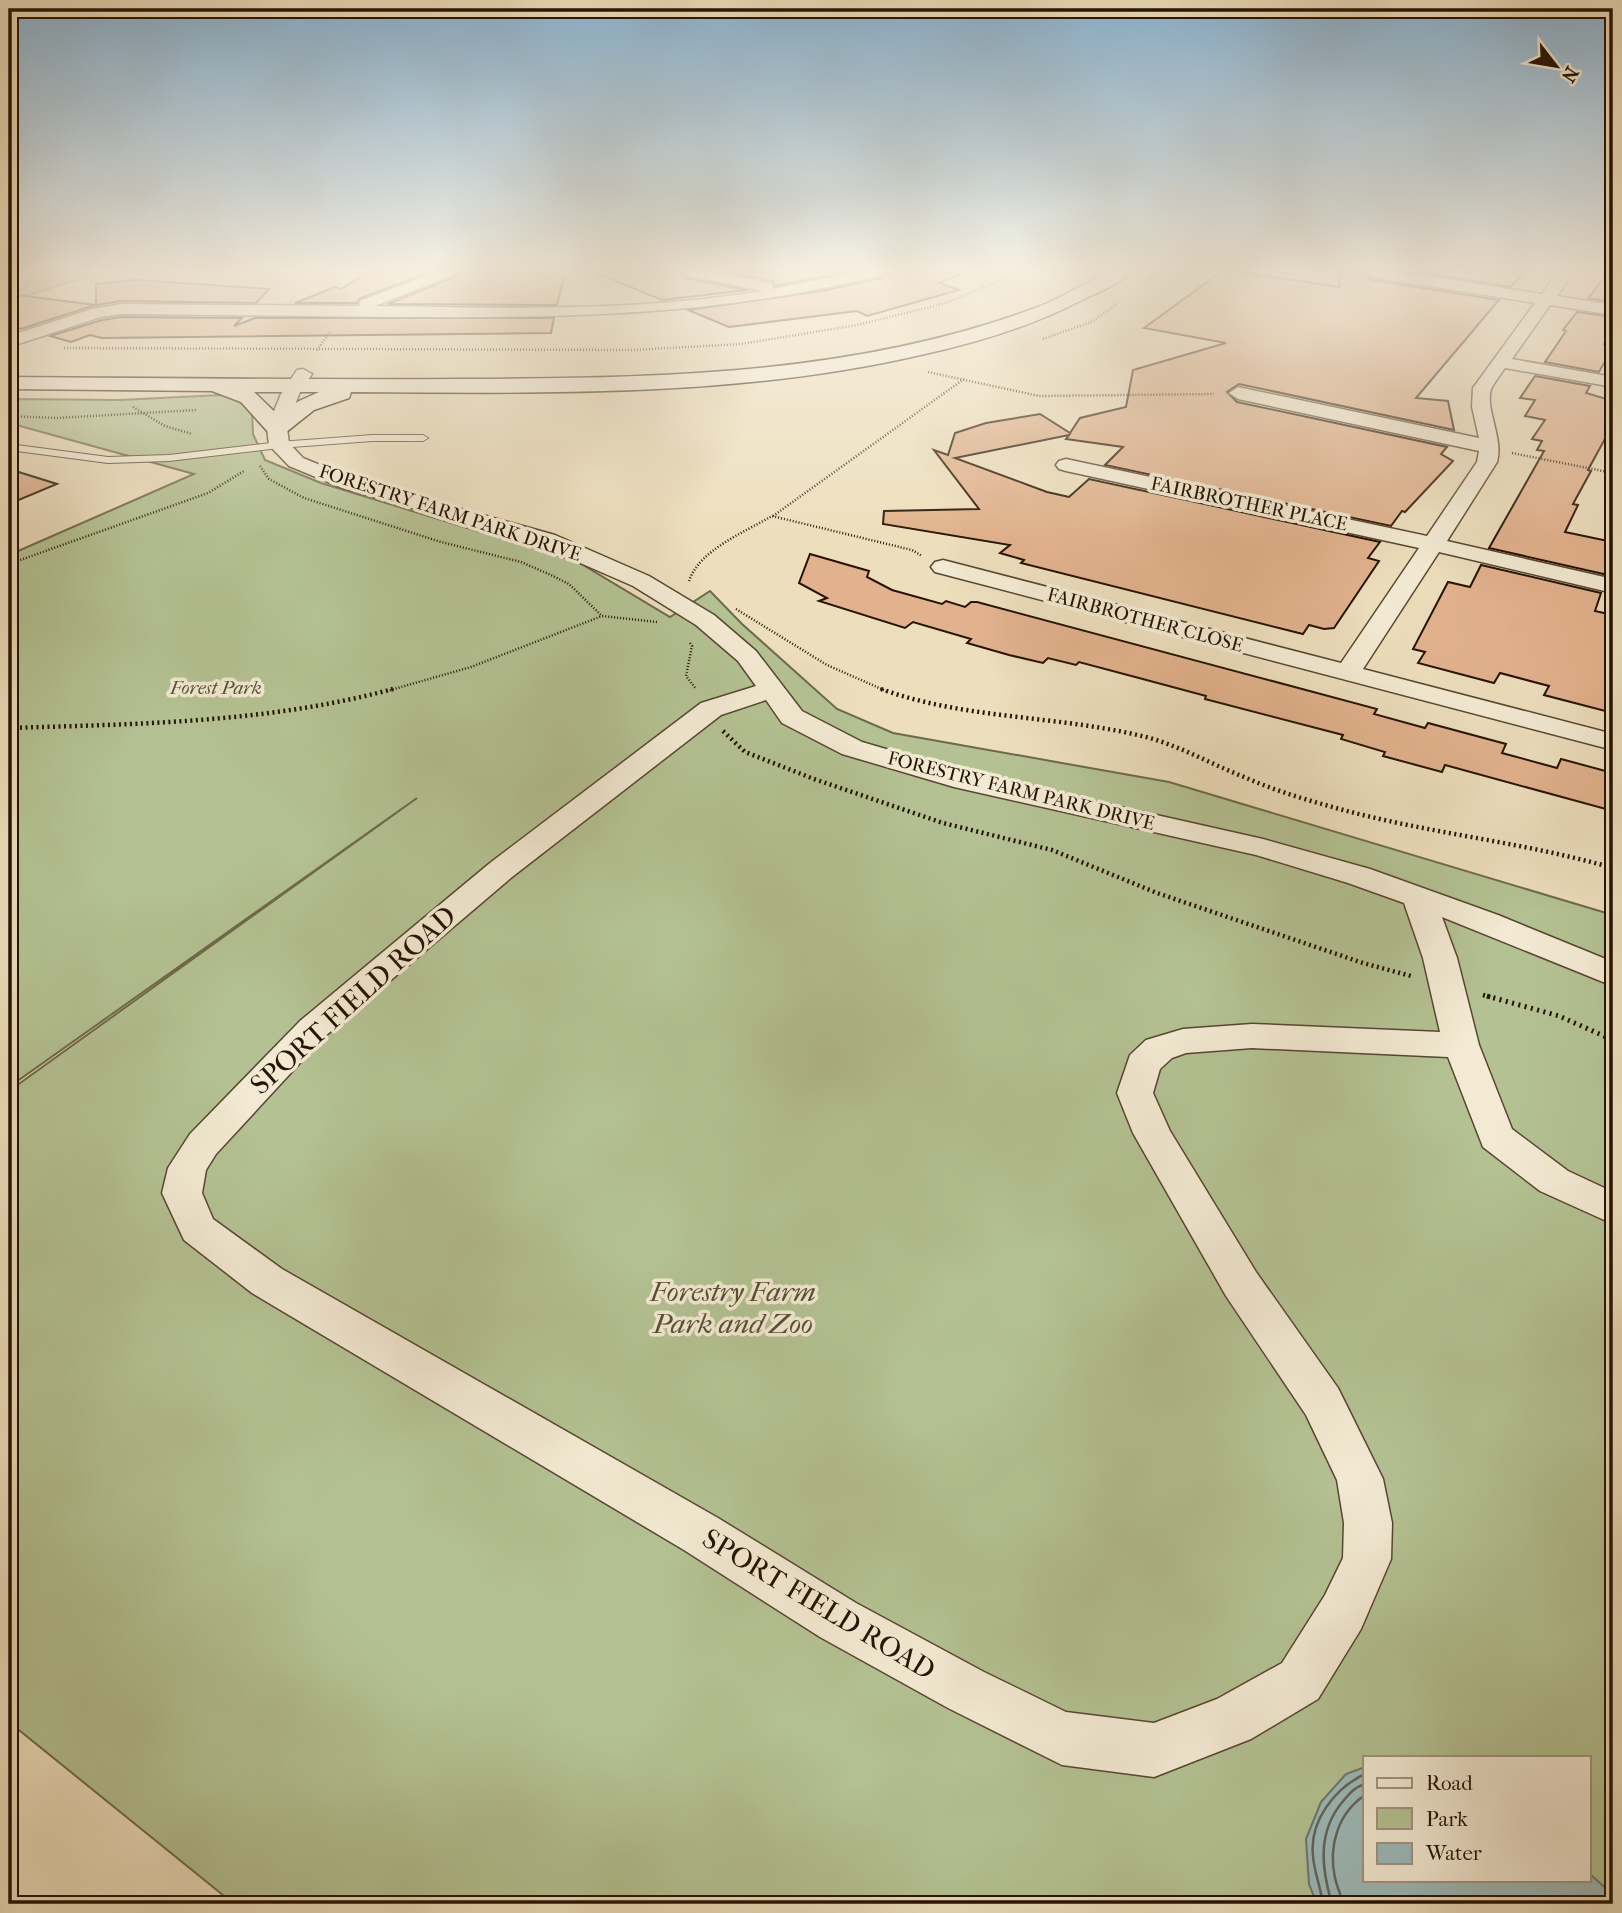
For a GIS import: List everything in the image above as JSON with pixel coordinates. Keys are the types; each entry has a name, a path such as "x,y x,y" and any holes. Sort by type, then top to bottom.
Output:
{"main road":[{"path":"9,383 198,384 618,373 765,361"},
{"path":"9,371 299,380 381,386 588,385 719,379 850,361"},
{"path":"198,384 249,397 278,436 297,409 310,401 381,386"}],"street":[{"path":"1500,450 1479,402 1482,388 1500,362 1613,382"},
{"path":"278,436 299,380"},
{"path":"1238,393 1500,450"},
{"name":"FORESTRY FARM PARK DRIVE","path":"278,436 296,462 347,483 547,540 641,580 696,614 747,656 792,717 852,748 954,778 1263,848 1417,896 1613,975"},
{"path":"1348,673 1487,462 1500,450"},
{"name":"FAIRBROTHER PLACE","path":"1066,465 1613,586"},
{"name":"FAIRBROTHER CLOSE","path":"943,567 1613,742"},
{"name":"SPORT FIELD ROAD","path":"772,690 711,709 501,870 312,1029 203,1144 187,1168 182,1193 198,1228 267,1281 701,1534 838,1620 966,1690 1062,1738 1154,1750 1232,1720 1300,1681 1343,1612 1367,1559 1368,1523 1360,1479 1322,1402 1241,1284 1152,1133 1135,1093 1143,1064 1159,1049 1220,1037 1461,1045"},
{"path":"1417,896 1431,928 1461,1045 1496,1137 1554,1181 1613,1209"}],"lane":[{"path":"9,447 51,455 108,460 169,458 278,436 423,438"}],"path":[{"path":"924,371 1039,396 1202,394"},
{"path":"689,581 693,568 725,543 772,516 964,379"},
{"path":"9,416 57,418 180,413"},
{"path":"1500,450 1613,473"},
{"path":"9,564 208,493 248,469"},
{"path":"772,516 912,550"},
{"path":"1613,868 1544,850 1416,828 1354,813 1242,777 1189,750 1149,738 1105,728 975,714 939,706 871,685 828,666 736,609 719,607 670,623 679,629 692,646 686,676 711,709 715,722 745,752 814,779 943,823 1052,850 1157,893 1363,963 1559,1016 1613,1040"},
{"path":"9,728 191,722 311,707 389,691 484,662 545,641 602,616"}],"green space":[{"name":"Forestry Farm Park and Zoo","path":"220,395 232,397 252,411 253,434 265,460 321,483 578,562 670,617 710,591 742,624 837,709 893,733 1169,782 1613,915 1613,1904 234,1904 9,1722 9,1091 417,798 9,1087 9,555 194,474 9,423 9,399 120,400"}],"water":[{"path":"1363,1768 1363,1882 1590,1882 1590,1874 1613,1895 1613,1904 1317,1904 1309,1884 1306,1839 1321,1802 1346,1774"}],"building":[{"path":"1163,361 1447,361 1416,398 1448,401 1454,430 1239,384 1227,392 1237,402 1447,447 1441,454 1453,461 1405,512 1402,511 1391,526 1105,465 1123,447 1066,439 1069,435 955,458 1047,492 1069,497 1089,479 1380,542 1368,558 1379,561 1334,628 1324,629 1309,625 1303,634 1021,563 1024,560 1000,553 1010,545 883,524 884,511 979,509 934,450 948,455 955,433 986,423 1040,414 1070,433 1080,418 1126,407 1133,370"},
{"path":"1545,361 1605,361 1599,372"},
{"path":"1535,376 1590,386 1586,393 1613,401 1613,424 1588,470 1591,471 1573,504 1578,505 1565,532 1613,542 1613,561 1608,575 1489,548 1544,451 1537,450 1542,441 1532,439 1545,420 1525,416 1535,400 1520,398"},
{"path":"9,469 57,484 9,504"},
{"path":"810,554 869,571 867,577 892,590 942,604 946,601 965,607 971,602 977,602 1377,709 1374,714 1425,728 1428,723 1506,744 1502,753 1557,768 1561,759 1613,773 1613,811 1445,765 1442,772 1383,756 1385,752 1341,739 1343,735 1079,662 1076,665 1048,658 1043,663 967,643 971,639 913,622 905,628 819,601 827,598 799,583"},
{"path":"1481,565 1601,593 1595,611 1613,615 1613,713 1544,695 1549,686 1500,673 1494,683 1418,663 1425,652 1413,649 1448,582 1470,587"}],"park label":[{"name":"Forest Park","path":"216,688"}]}
